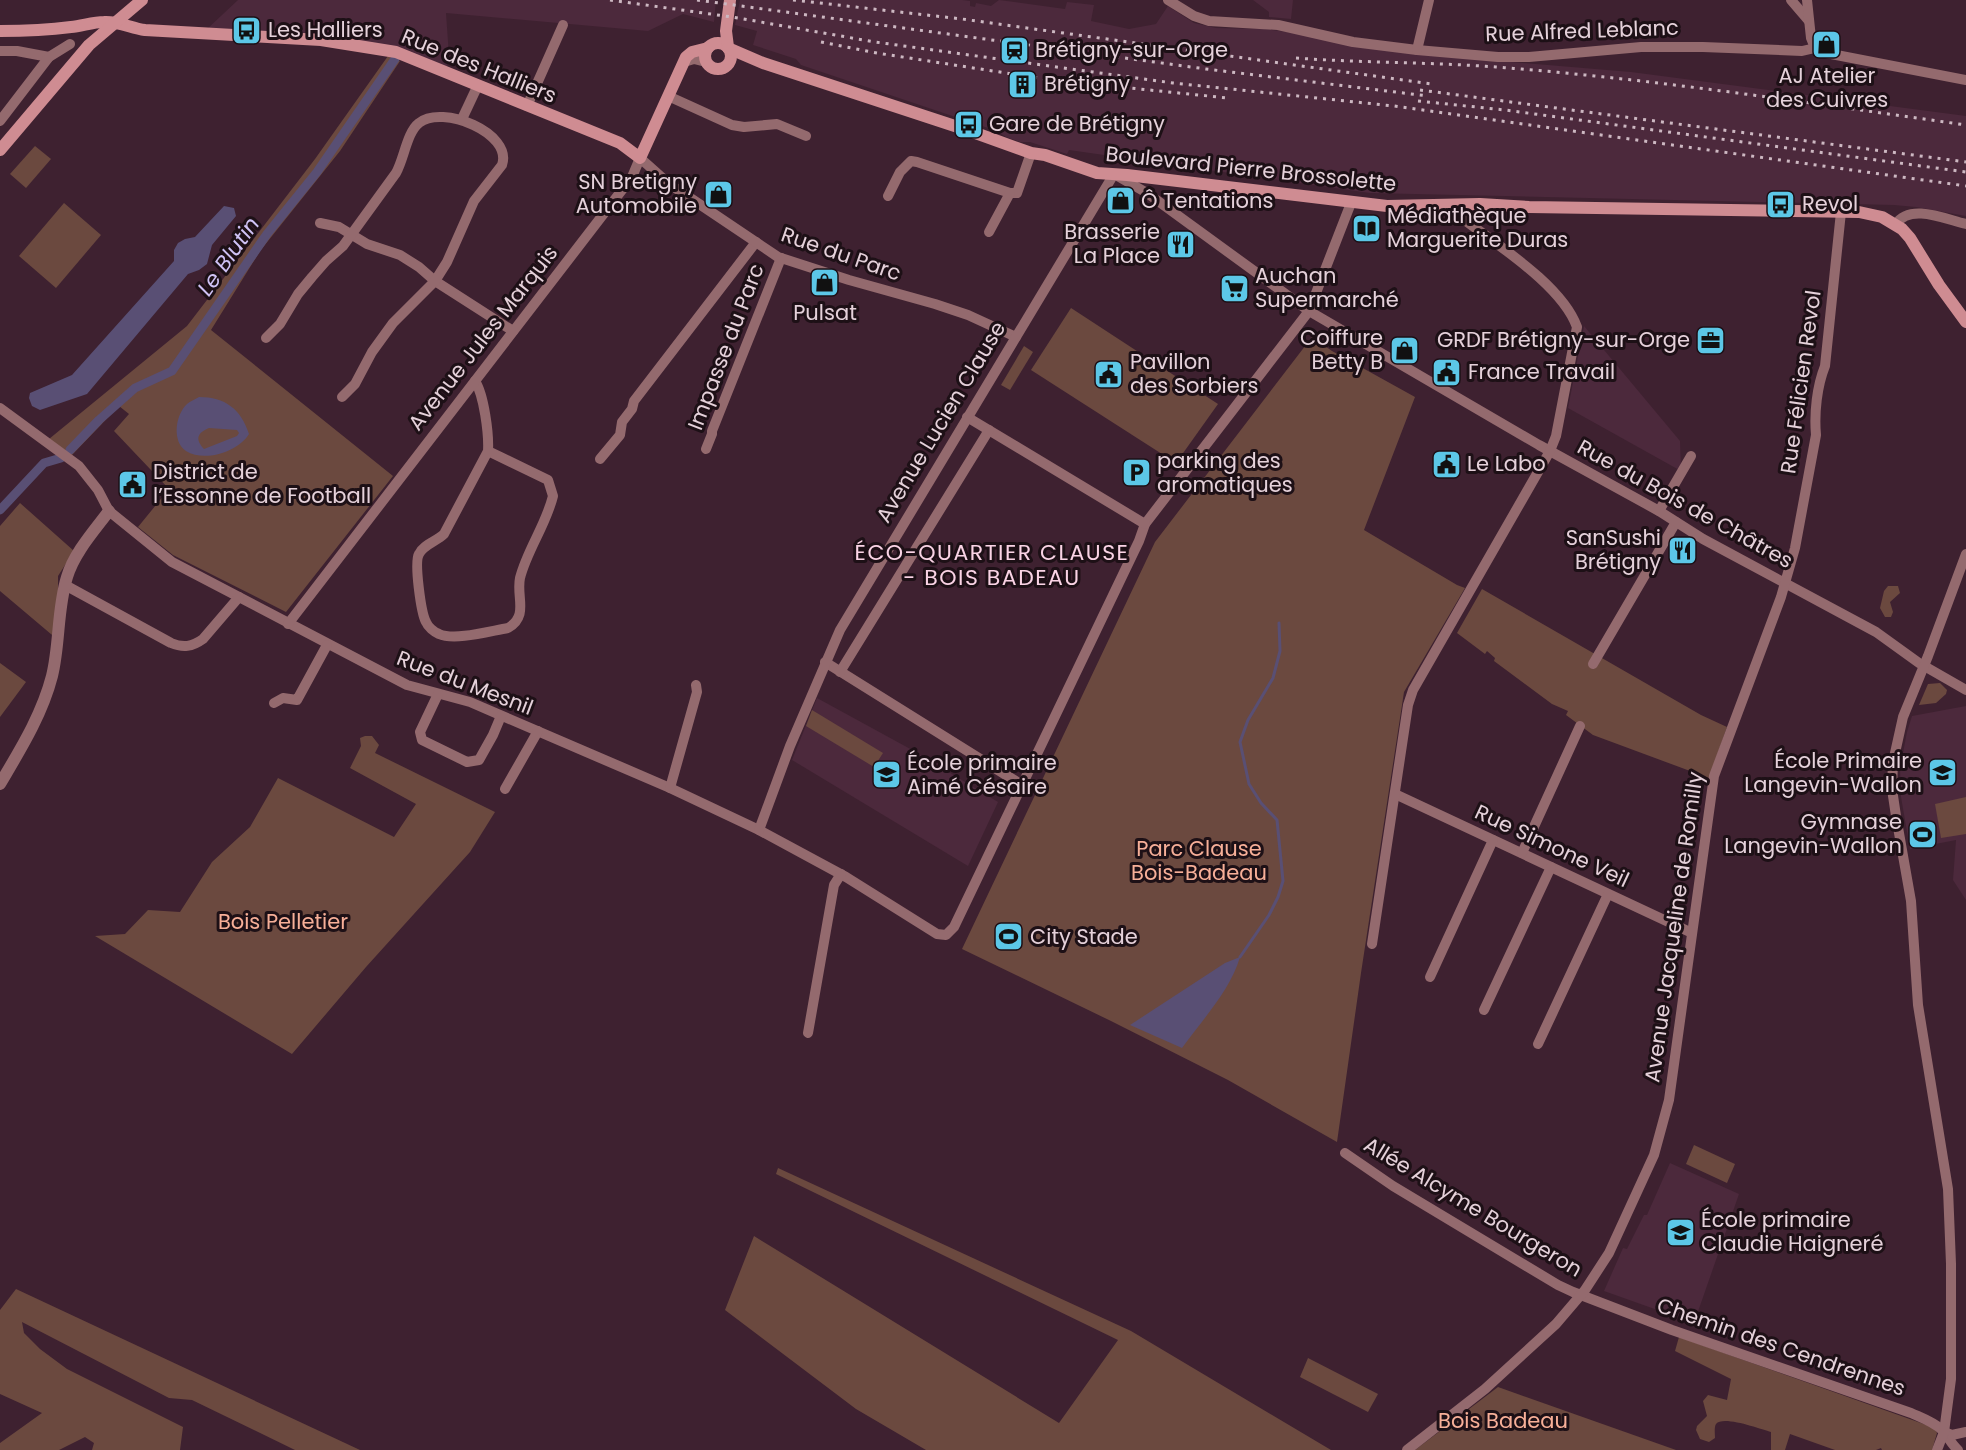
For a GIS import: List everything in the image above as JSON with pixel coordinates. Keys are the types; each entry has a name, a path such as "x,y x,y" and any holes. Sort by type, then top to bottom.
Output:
{"main road":[{"path":"0,150 91,44 142,0"},
{"path":"722,0 718,27 705,57 706,62 718,69 727,66 731,58 726,31 730,0"},
{"path":"0,31 69,28 116,22"},
{"name":"Rue des Halliers","path":"116,22 130,28 146,30 321,40 396,52 620,143 640,158"},
{"path":"86,25 91,44"},
{"path":"91,44 130,28"},
{"path":"684,62 692,52 710,46 721,43 728,48"},
{"name":"Boulevard Pierre Brossolette","path":"728,48 763,63 1097,173 1387,206 1462,204 1841,212 1872,214 1896,225"},
{"name":"Avenue Jules Marquis","path":"640,158 684,62"},
{"path":"1896,225 1910,238 1939,285 1966,322"}],"street":[{"name":"Rue Alfred Leblanc","path":"1168,0 1194,16 1209,21 1278,25 1353,42 1417,50 1498,57 1529,57 1641,47 1803,51 1815,48 1826,53 1966,80"},
{"path":"1417,50 1429,0"},
{"path":"1791,0 1809,21"},
{"path":"1807,0 1815,48"},
{"path":"527,106 563,25"},
{"path":"69,28 70,44"},
{"path":"0,121 49,57 70,44 91,44"},
{"path":"0,51 17,51 49,57"},
{"path":"684,62 694,59 706,62"},
{"path":"462,119 478,85"},
{"path":"668,96 732,125 744,127 777,124 806,136"},
{"path":"266,338 280,324 298,294 312,277 343,246 396,172 416,125 435,117 462,119 481,128 499,145 504,159 474,201 447,262 435,281 393,323 372,352 355,384 342,397"},
{"path":"888,196 900,172 911,161 1015,194 1019,191 1031,153"},
{"name":"Rue du Parc","path":"640,158 668,183 781,258 968,315 1016,337"},
{"name":"Avenue Jules Marquis","path":"288,624 632,177 640,158"},
{"path":"1114,174 1147,193 1309,311 1550,451 1413,690 1408,705 1372,944"},
{"name":"Avenue Lucien Clause","path":"759,830 825,662 840,630 1114,174"},
{"path":"989,232 1010,193"},
{"path":"825,662 1022,784 1139,541 1145,524 1309,311 1351,202"},
{"name":"Rue du Bois de Châtres","path":"1462,204 1462,218 1524,264 1549,287 1573,316 1577,327 1556,436 1550,451 1876,632 1924,666 1966,690"},
{"name":"Rue Félicien Revol","path":"1792,556 1816,435 1815,423 1822,375 1826,366 1841,212"},
{"path":"1896,225 1900,218 1916,213 1966,224"},
{"path":"320,223 332,224 352,233 367,244 400,255 435,281 513,331"},
{"path":"600,459 620,435 622,422 632,409 634,401 756,242"},
{"name":"Impasse du Parc","path":"706,450 781,258"},
{"path":"475,381 482,403 488,451 444,534 422,549 418,555 417,565 424,620 440,634 451,637 508,628 516,623 520,615 521,576 553,496 548,480 488,451"},
{"path":"0,408 79,466 98,490 109,511 79,554 67,576 57,652 48,689 20,750 0,784"},
{"path":"967,417 1145,524"},
{"path":"840,672 989,430"},
{"path":"1659,511 1691,456"},
{"name":"Rue du Mesnil","path":"109,511 172,561 327,645 407,685 470,702 670,788 759,830 841,874 937,934 946,935 954,927 1022,784"},
{"path":"1593,664 1676,522"},
{"path":"1938,1450 1944,1432 1951,1379 1952,1264 1948,1189 1918,1005 1910,892 1892,789 1897,736 1966,554"},
{"name":"Avenue Jacqueline de Romilly","path":"1407,1450 1485,1389 1556,1324 1597,1273 1609,1253 1654,1155 1669,1100 1714,776 1781,597 1792,556"},
{"path":"65,585 171,643 184,647 195,645 203,639 239,597"},
{"path":"274,704 283,698 297,700 327,645"},
{"path":"670,788 697,692 696,685"},
{"path":"438,694 420,736 422,740 467,762 479,759 501,716"},
{"path":"1522,853 1580,726"},
{"path":"505,789 538,731"},
{"name":"Rue Simone Veil","path":"1395,794 1692,933"},
{"path":"1430,977 1493,840"},
{"path":"1484,1010 1551,867"},
{"path":"808,1033 834,885 841,874"},
{"path":"1538,1044 1608,894"},
{"name":"Allée Alcyme Bourgeron","path":"1345,1153 1393,1186 1558,1285 1580,1295"},
{"name":"Chemin des Cendrennes","path":"1580,1295 1672,1330 1911,1413 1933,1423 1944,1432 1949,1442 1958,1450"},
{"path":"1944,1432 1952,1435 1966,1432"}],"shaded area":[{"path":"238,0 716,0 714,22 683,14 648,31 446,13 449,56 447,67 377,44 206,30"},
{"path":"740,0 962,0 970,1 970,6 975,7 976,3 991,6 999,0 1065,9 1067,2 1094,5 1091,21 1129,29 1156,24 1168,6 1194,23 1216,28 1287,32 1414,54 1631,72 1966,116 1966,216 1894,205 1370,193 1069,150 1067,154 1030,142 1020,142 997,131 801,65 796,59 753,45 757,31 735,25"},
{"path":"1253,0 1293,0 1291,19 1269,17 1269,12"},
{"path":"224,206 234,208 236,216 212,245 207,264 188,274 87,394 40,410 32,406 30,393 72,375 174,261 174,250 178,243 195,237"},
{"path":"1584,326 1680,441 1681,471 1568,408"},
{"path":"199,397 217,399 237,411 249,434 238,446 221,453 202,456 186,451 182,447 177,435 180,415 187,404","holes":["209,428 237,430 239,433 237,436 204,449 198,439 200,434"]},
{"name":"École primaire Aimé Césaire","path":"817,698 914,751 998,802 968,866 792,760"},
{"path":"1966,706 1966,900 1953,880 1956,840 1910,849 1901,797 1900,769 1912,716"},
{"path":"1240,957 1223,993 1182,1048 1130,1025 1225,963"},
{"name":"École primaire Claudie Haigneré","path":"1670,1163 1739,1194 1694,1323 1604,1291 1623,1248 1627,1249 1644,1215 1647,1215"}],"green space":[{"path":"388,56 400,61 340,151 260,251 211,330 393,476 286,612 173,555 138,527 169,489 114,431 129,414 119,406 72,455 49,439 187,326 315,159"},
{"path":"35,146 51,159 26,188 10,174"},
{"path":"64,203 101,235 56,288 19,256"},
{"path":"1071,308 1218,404 1176,463 1031,370"},
{"name":"Parc Clause Bois-Badeau","path":"1312,337 1332,351 1415,397 1364,530 1465,588 1404,692 1337,1142 1228,1080 962,949 1155,542"},
{"path":"1024,346 1033,352 1010,390 1001,385"},
{"path":"20,503 74,551 58,576 58,640 0,591 0,526"},
{"path":"1888,586 1898,586 1900,593 1890,602 1893,612 1891,617 1885,617 1880,608 1884,591"},
{"path":"1482,589 1701,715 1727,727 1709,778 1593,735 1566,715 1568,711 1552,704 1494,661 1495,658 1487,651 1485,654 1457,633"},
{"path":"0,663 26,682 0,717"},
{"path":"1940,683 1947,690 1946,694 1936,703 1919,705 1928,684"},
{"path":"812,710 883,753 874,767 806,726"},
{"name":"Bois Pelletier","path":"372,736 379,745 375,753 495,812 470,852 366,967 292,1054 95,936 125,934 148,910 180,912 212,862 250,827 278,778 394,837 416,804 350,768 361,746 360,738"},
{"path":"1966,797 1966,834 1941,838 1935,804"},
{"path":"1694,1145 1735,1164 1727,1183 1686,1164"},
{"path":"778,1168 1131,1331 1331,1450 926,1450 856,1409 725,1310 754,1236 1059,1423 1118,1340 776,1174"},
{"path":"16,1289 360,1450 295,1450 192,1400 169,1398 22,1322 24,1333 40,1349 67,1369 183,1427 180,1450 92,1450 94,1443 85,1437 59,1450 0,1450 0,1443 42,1413 0,1394 0,1310"},
{"path":"1679,1337 1935,1428 1937,1433 1932,1450 1882,1450 1881,1448 1835,1450 1790,1434 1785,1450 1771,1450 1771,1432 1742,1423 1726,1421 1716,1424 1715,1438 1709,1442 1700,1439 1696,1430 1697,1426 1707,1416 1703,1401 1708,1395 1727,1400 1731,1379 1675,1351"},
{"path":"1308,1358 1378,1394 1368,1412 1300,1377"},
{"name":"Bois Badeau","path":"1498,1387 1676,1450 1415,1450"}],"waterway":[{"name":"Le Blutin","path":"70,450 135,388 172,371 267,234 317,172 395,59"},
{"name":"Le Blutin","path":"0,510 44,463 61,458"},
{"path":"1240,957 1269,915 1283,881 1277,820 1261,803 1249,784 1240,742 1248,720 1273,678 1280,651 1279,623"}],"railway":[{"path":"610,0 732,17 875,42 1173,83 1394,106 1966,186"},
{"path":"697,0 1206,69 1428,96"},
{"path":"793,0 962,19 1432,84"},
{"path":"821,42 1051,80 1228,98"},
{"path":"1296,58 1471,65 1555,72 1732,92 1966,125"},
{"path":"1420,90 1966,162"},
{"path":"1418,101 1505,110 1966,172"}],"place":[{"name":"Les Halliers","path":"247,30"},
{"name":"AJ Atelier des Cuivres","path":"1827,45"},
{"name":"Brétigny-sur-Orge","path":"1014,50"},
{"name":"Brétigny","path":"1023,84"},
{"name":"Gare de Brétigny","path":"968,124"},
{"name":"SN Bretigny Automobile","path":"718,194"},
{"name":"Ô Tentations","path":"1120,201"},
{"name":"Revol","path":"1781,204"},
{"name":"Médiathèque Marguerite Duras","path":"1366,228"},
{"name":"Brasserie La Place","path":"1181,244"},
{"name":"Pulsat","path":"825,282"},
{"name":"Auchan Supermarché","path":"1234,288"},
{"name":"GRDF Brétigny-sur-Orge","path":"1711,340"},
{"name":"Coiffure Betty B","path":"1404,350"},
{"name":"France Travail","path":"1447,372"},
{"name":"Pavillon des Sorbiers","path":"1109,374"},
{"name":"Le Labo","path":"1446,464"},
{"name":"parking des aromatiques","path":"1136,473"},
{"name":"District de l’Essonne de Football","path":"132,484"},
{"name":"SanSushi Brétigny","path":"1682,550"},
{"name":"École Primaire Langevin-Wallon","path":"1943,773"},
{"name":"École primaire Aimé Césaire","path":"886,775"},
{"name":"Gymnase Langevin-Wallon","path":"1923,834"},
{"name":"City Stade","path":"1009,937"},
{"name":"École primaire Claudie Haigneré","path":"1680,1232"}],"district":[{"name":"ÉCO-QUARTIER CLAUSE - BOIS BADEAU","path":"992,564"}]}
